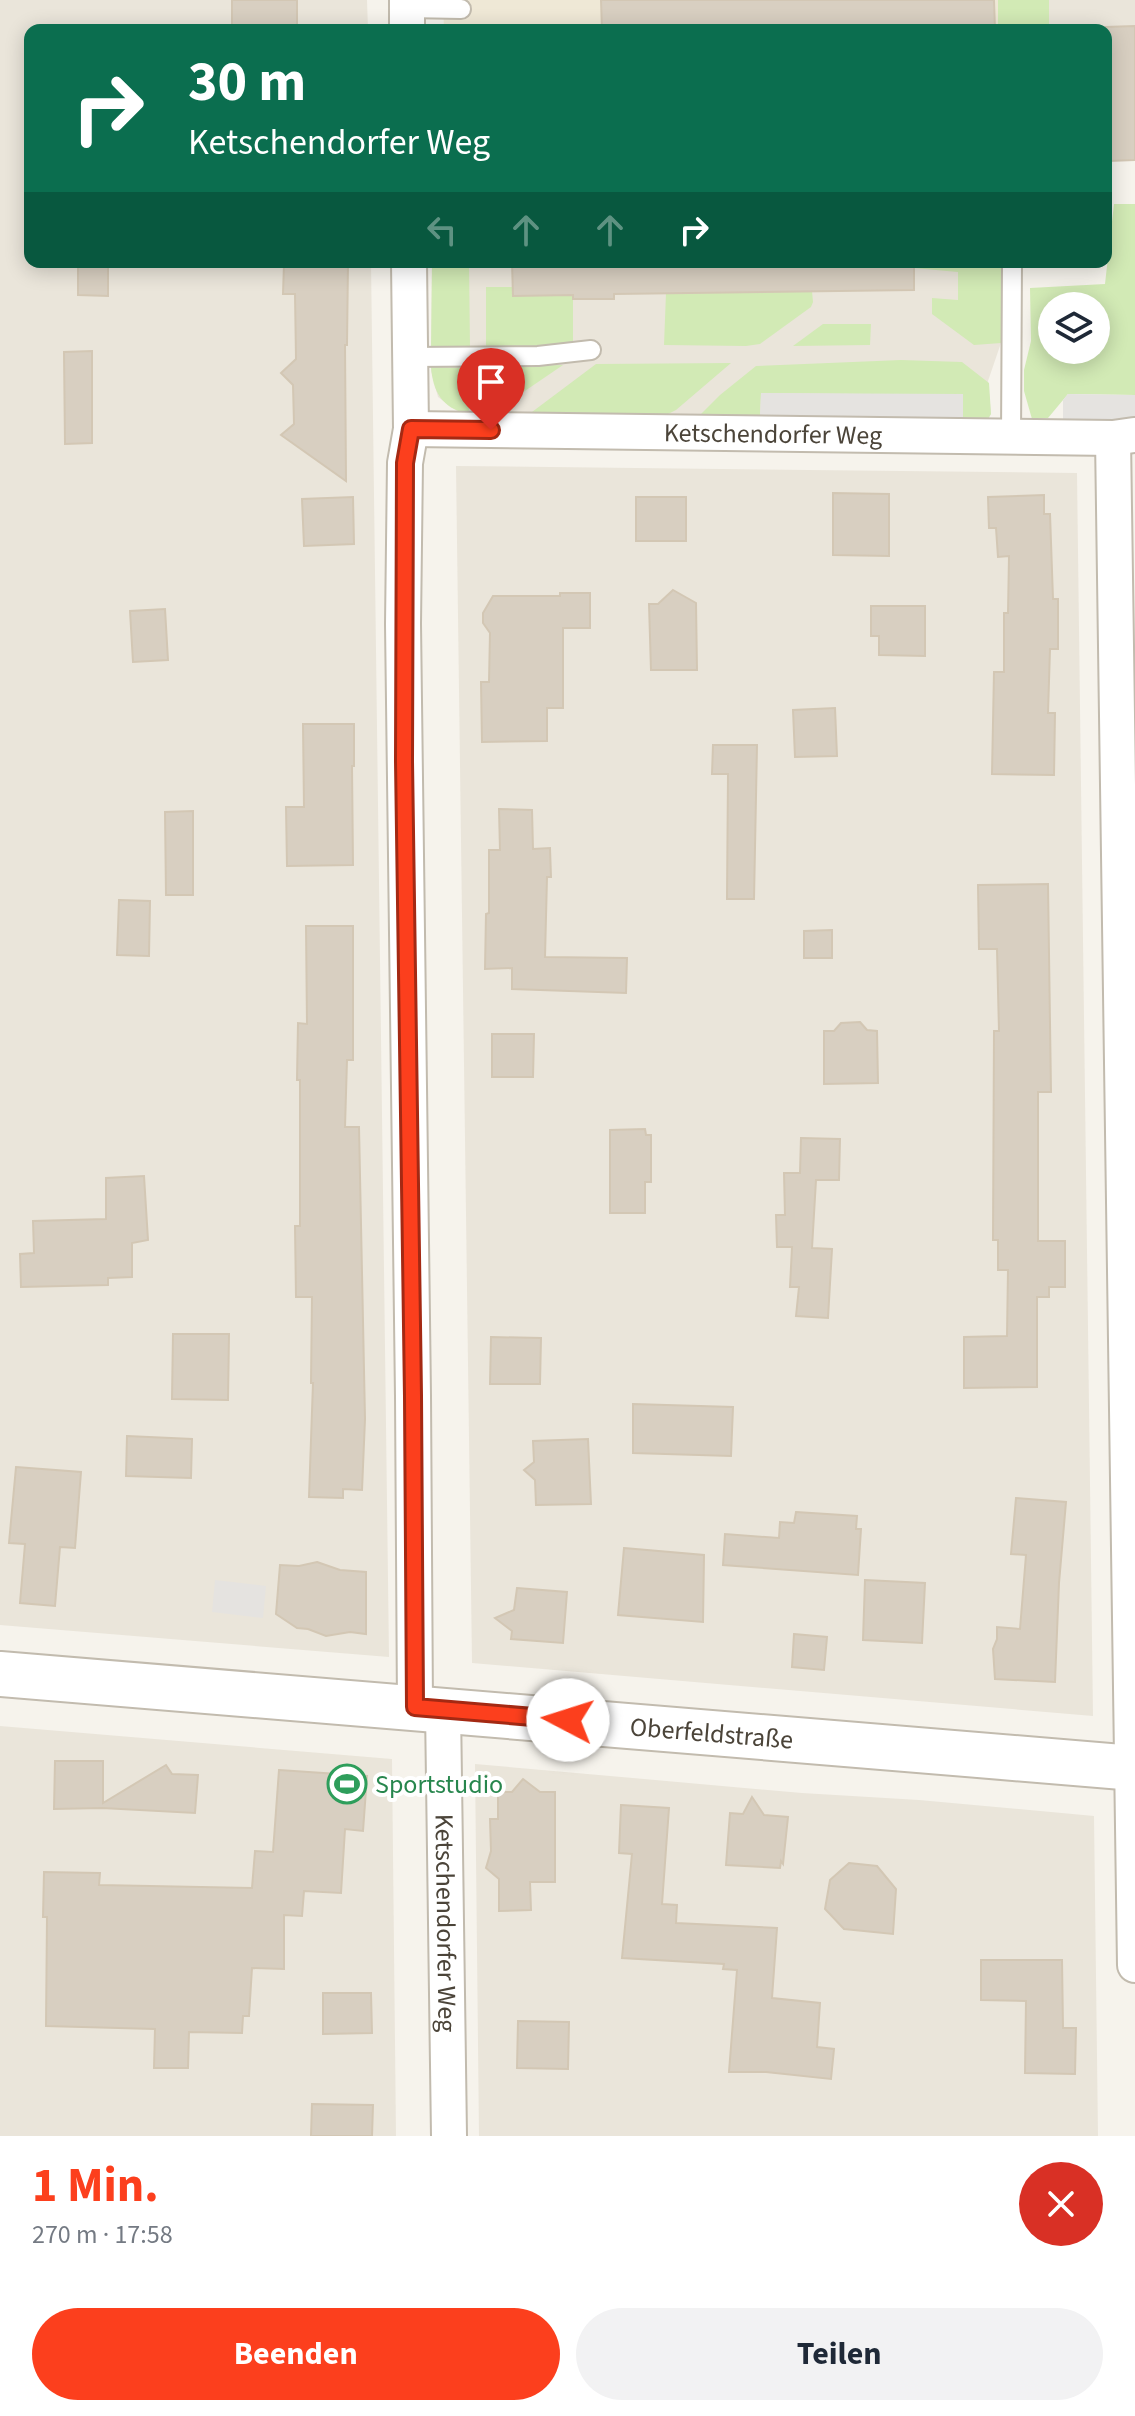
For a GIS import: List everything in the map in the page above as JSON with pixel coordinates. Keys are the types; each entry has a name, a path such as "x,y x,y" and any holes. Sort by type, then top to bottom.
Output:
{"street":[{"name":"Ketschendorfer Weg","path":"409,268 411,429 405,463 403,636 429,1708 449,2136"},
{"name":"Ketschendorfer Weg","path":"411,429 1124,436"},
{"path":"1124,436 1135,1965"},
{"name":"Oberfeldstraße","path":"0,1674 1134,1767"}],"lane":[{"path":"407,13 461,9"},
{"path":"1011,437 1012,269"},
{"path":"410,357 538,356 591,350"}],"shaded area":[{"path":"0,0 367,0 368,24 24,24 24,268 371,268 389,1657 0,1625"},
{"path":"443,0 998,0 998,24 444,24"},
{"path":"1049,0 1135,0 1135,152 1112,154 1112,24 1049,24"},
{"path":"432,268 1001,268 1002,340 988,381 991,414 988,419 468,414 457,411 438,397 431,371"},
{"path":"761,393 963,394 963,418 760,416"},
{"path":"1068,394 1135,395 1135,420 1063,421 1063,400"},
{"path":"456,466 1077,473 1093,1716 472,1663"},
{"path":"215,1580 266,1586 263,1618 212,1612"},
{"path":"0,1726 392,1759 396,2136 0,2136"},
{"path":"475,1764 1094,1816 1098,2136 479,2136"}],"green space":[{"path":"998,0 1049,0 1049,24 998,24"},
{"path":"1114,204 1135,204 1135,395 1068,394 1048,418 1032,419 1024,391 1024,370 1031,341 1030,288 1105,284 1107,268 1112,268"},
{"path":"432,268 469,268 470,348 431,349"},
{"path":"914,268 1001,268 1001,343 974,345 932,314 932,298 958,300 958,272"},
{"path":"486,287 513,287 513,296 573,295 573,346 486,347"},
{"path":"812,291 811,307 760,344 664,345 666,293"},
{"path":"823,324 871,324 870,345 793,346"},
{"path":"901,360 962,362 989,383 991,414 988,419 963,418 963,395 761,393 760,416 697,418 756,366"},
{"path":"731,363 676,410 660,418 532,415 596,364"},
{"path":"563,365 491,414 488,414 488,366"},
{"path":"431,367 470,368 468,414 452,408 440,398"}],"building":[{"path":"232,0 297,0 297,24 232,24"},
{"path":"601,0 994,0 995,24 602,24"},
{"path":"1135,26 1135,160 1112,161 1112,27"},
{"path":"78,268 108,268 108,296 78,295"},
{"path":"284,268 348,268 346,481 281,435 294,424 293,385 281,373 296,359 295,294 283,294"},
{"path":"512,268 914,268 914,290 614,294 614,299 573,299 573,295 513,296"},
{"path":"92,351 92,443 65,444 64,352"},
{"path":"833,493 889,494 889,556 833,555"},
{"path":"1044,495 1044,514 1050,514 1053,599 1058,599 1058,649 1050,649 1048,713 1055,713 1054,775 992,774 994,672 1004,672 1004,613 1008,613 1009,556 998,557 996,528 989,528 988,497"},
{"path":"353,497 354,544 304,546 302,499"},
{"path":"636,497 686,497 686,541 636,541"},
{"path":"673,590 696,603 697,670 651,670 649,604 658,604"},
{"path":"560,593 590,593 590,628 563,628 563,708 547,708 547,741 482,742 481,682 489,682 490,633 483,623 483,613 493,596 560,596"},
{"path":"871,606 925,606 925,656 879,655 879,636 871,636"},
{"path":"165,609 168,660 133,662 130,611"},
{"path":"835,708 837,756 795,757 793,710"},
{"path":"303,724 354,724 353,865 287,866 286,807 304,807"},
{"path":"713,745 757,745 754,899 727,899 728,774 712,774"},
{"path":"499,809 532,810 533,849 550,848 545,957 627,958 626,993 512,989 512,968 485,969 489,850 500,850"},
{"path":"193,811 193,895 166,895 165,812"},
{"path":"1048,884 1051,1092 1038,1092 1038,1241 1065,1241 1065,1287 1049,1287 1049,1297 1037,1297 1037,1387 964,1388 964,1337 1007,1336 1008,1270 998,1270 998,1240 993,1240 994,1031 999,1031 997,949 979,949 978,885"},
{"path":"119,900 150,901 149,956 117,955"},
{"path":"306,926 353,926 353,1060 347,1060 345,1127 359,1127 365,1419 362,1490 343,1489 343,1498 309,1497 312,1297 296,1297 295,1226 300,1226 298,1023 307,1024"},
{"path":"832,930 832,958 804,958 804,931"},
{"path":"860,1022 867,1030 877,1031 878,1083 824,1084 824,1031 834,1031 841,1023"},
{"path":"492,1034 534,1034 533,1077 492,1077"},
{"path":"645,1129 646,1135 651,1135 651,1182 645,1182 645,1213 610,1213 610,1130"},
{"path":"801,1138 840,1139 839,1180 816,1180 812,1248 832,1249 828,1318 796,1316 799,1287 790,1287 792,1247 777,1247 776,1215 785,1215 784,1173 800,1173"},
{"path":"144,1176 148,1240 132,1243 132,1277 108,1278 108,1285 21,1287 20,1254 34,1253 33,1221 106,1219 106,1178"},
{"path":"173,1334 229,1334 228,1400 172,1399"},
{"path":"491,1337 541,1338 540,1384 490,1384"},
{"path":"633,1404 733,1407 731,1456 633,1453"},
{"path":"127,1436 192,1439 191,1478 126,1476"},
{"path":"588,1439 591,1504 536,1505 535,1480 524,1470 534,1462 533,1441"},
{"path":"16,1467 81,1472 75,1548 60,1547 55,1606 20,1603 25,1544 9,1543"},
{"path":"1016,1498 1066,1502 1055,1682 995,1679 993,1649 997,1627 1020,1629 1026,1555 1011,1554"},
{"path":"796,1512 857,1516 856,1529 861,1529 858,1575 723,1565 725,1534 779,1538 780,1522 794,1523"},
{"path":"624,1548 704,1555 703,1622 618,1615"},
{"path":"317,1562 340,1570 366,1572 366,1634 350,1632 326,1636 297,1628 276,1614 280,1565 299,1566"},
{"path":"865,1580 925,1583 922,1643 863,1640"},
{"path":"517,1588 567,1592 563,1643 511,1639 512,1631 495,1618 514,1610"},
{"path":"794,1634 827,1637 824,1670 792,1667"},
{"path":"55,1761 103,1761 103,1803 166,1765 172,1774 198,1775 195,1813 54,1809"},
{"path":"279,1770 367,1776 363,1831 345,1829 341,1893 304,1891 302,1916 284,1915 284,1969 252,1968 249,2016 243,2016 242,2033 189,2032 188,2068 154,2068 155,2029 46,2026 47,1917 43,1917 44,1872 100,1873 99,1885 252,1888 255,1851 273,1852"},
{"path":"523,1779 540,1792 555,1792 555,1882 530,1882 531,1910 499,1911 499,1879 486,1868 491,1851 490,1819 498,1819 498,1792 512,1792"},
{"path":"752,1797 764,1815 788,1817 780,1868 726,1865 730,1813 743,1814"},
{"path":"621,1805 669,1808 662,1904 677,1905 676,1923 777,1928 772,1998 820,2003 817,2047 834,2049 831,2079 766,2072 729,2072 737,1970 723,1969 724,1964 622,1958 632,1854 619,1853"},
{"path":"849,1863 877,1866 896,1889 893,1934 844,1929 825,1909 830,1880"},
{"path":"981,1960 1062,1960 1063,2028 1076,2028 1075,2074 1025,2073 1026,2001 981,2000"},
{"path":"323,1993 371,1993 372,2033 323,2034"},
{"path":"518,2021 569,2022 568,2069 517,2068"},
{"path":"312,2104 373,2105 372,2136 311,2136"}],"place":[{"name":"Sportstudio","path":"347,1784"}],"route":[{"path":"491,430 411,429 405,463 404,761 415,1707 568,1720"}]}
